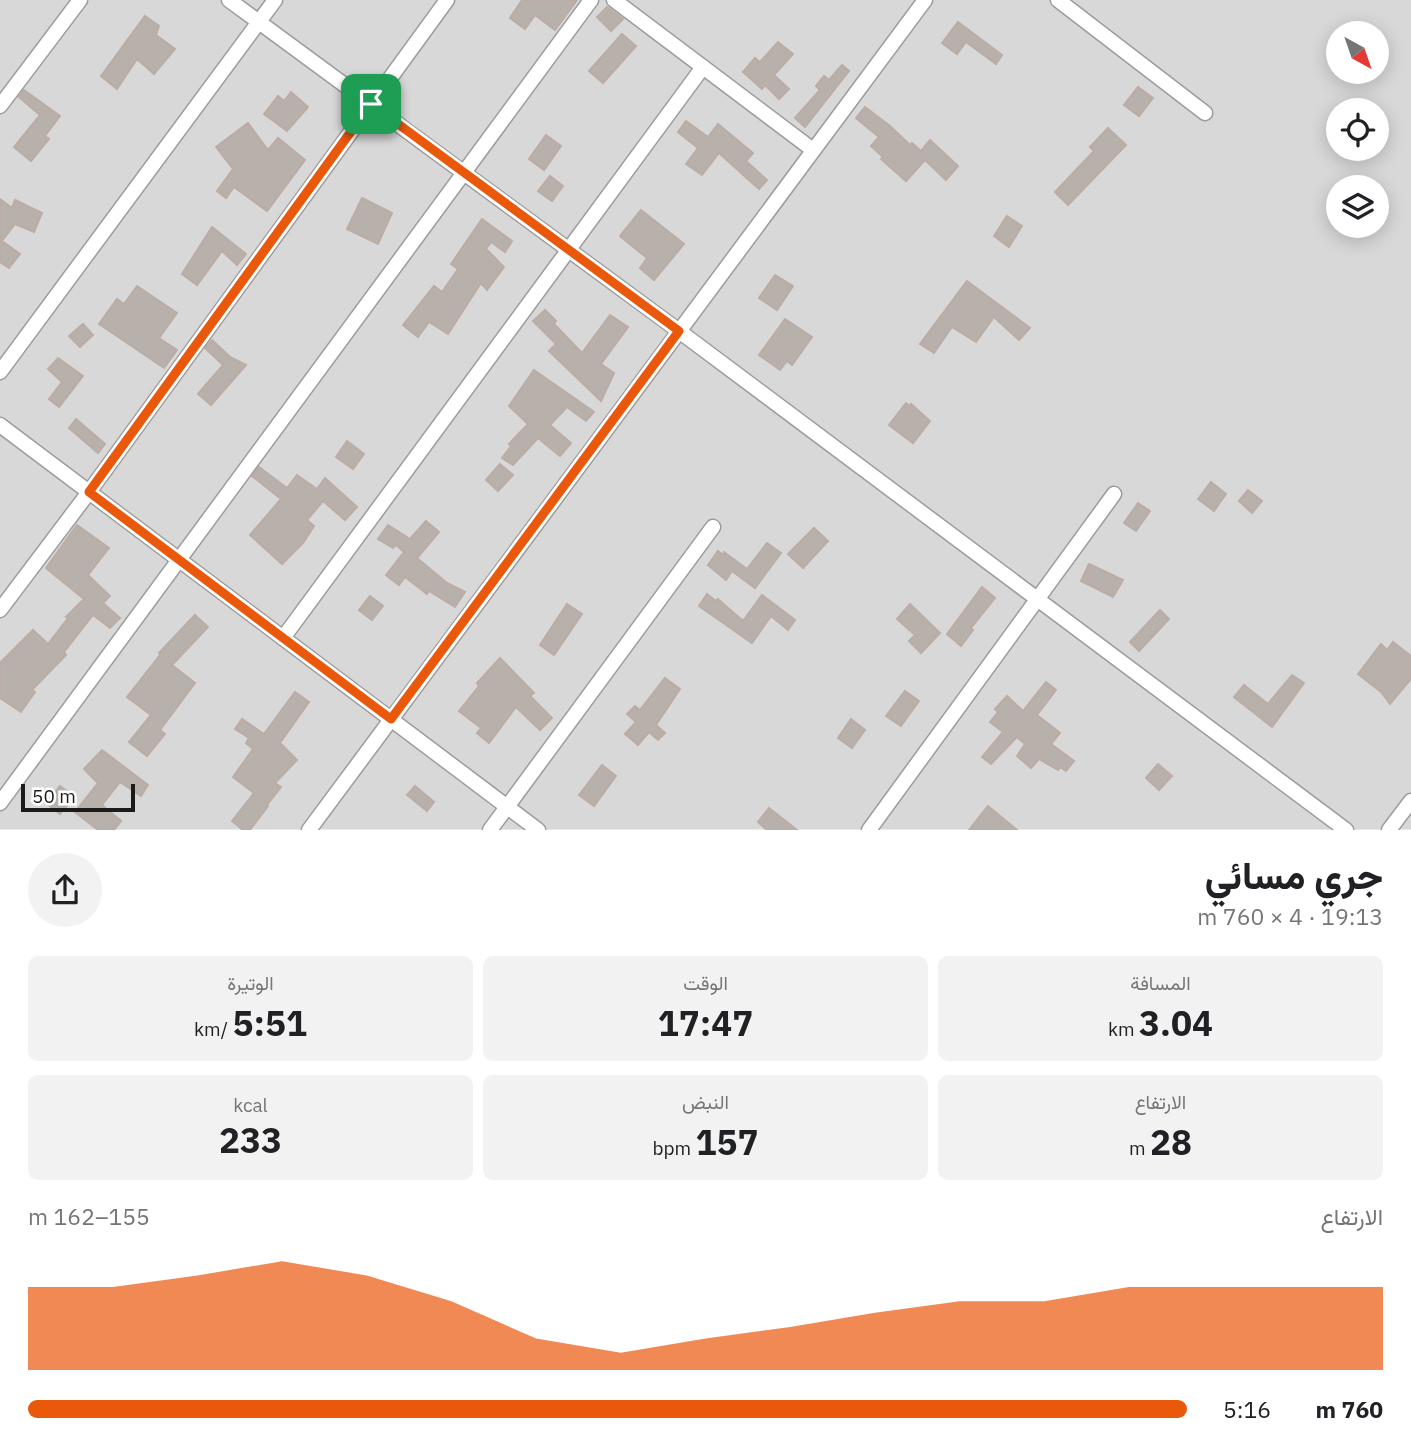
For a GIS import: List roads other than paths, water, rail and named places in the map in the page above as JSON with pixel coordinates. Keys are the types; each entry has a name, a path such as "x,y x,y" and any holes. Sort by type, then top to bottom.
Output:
{"street":[{"path":"0,106 80,0"},
{"path":"229,0 679,331 1346,830"},
{"path":"0,372 275,0"},
{"path":"0,610 447,0"},
{"path":"0,803 591,0"},
{"path":"614,0 813,150"},
{"path":"309,830 925,0"},
{"path":"1058,0 1205,113"},
{"path":"283,638 703,67"},
{"path":"0,425 538,830"},
{"path":"869,830 1114,494"},
{"path":"490,830 713,527"},
{"path":"1389,830 1411,801"}]}
